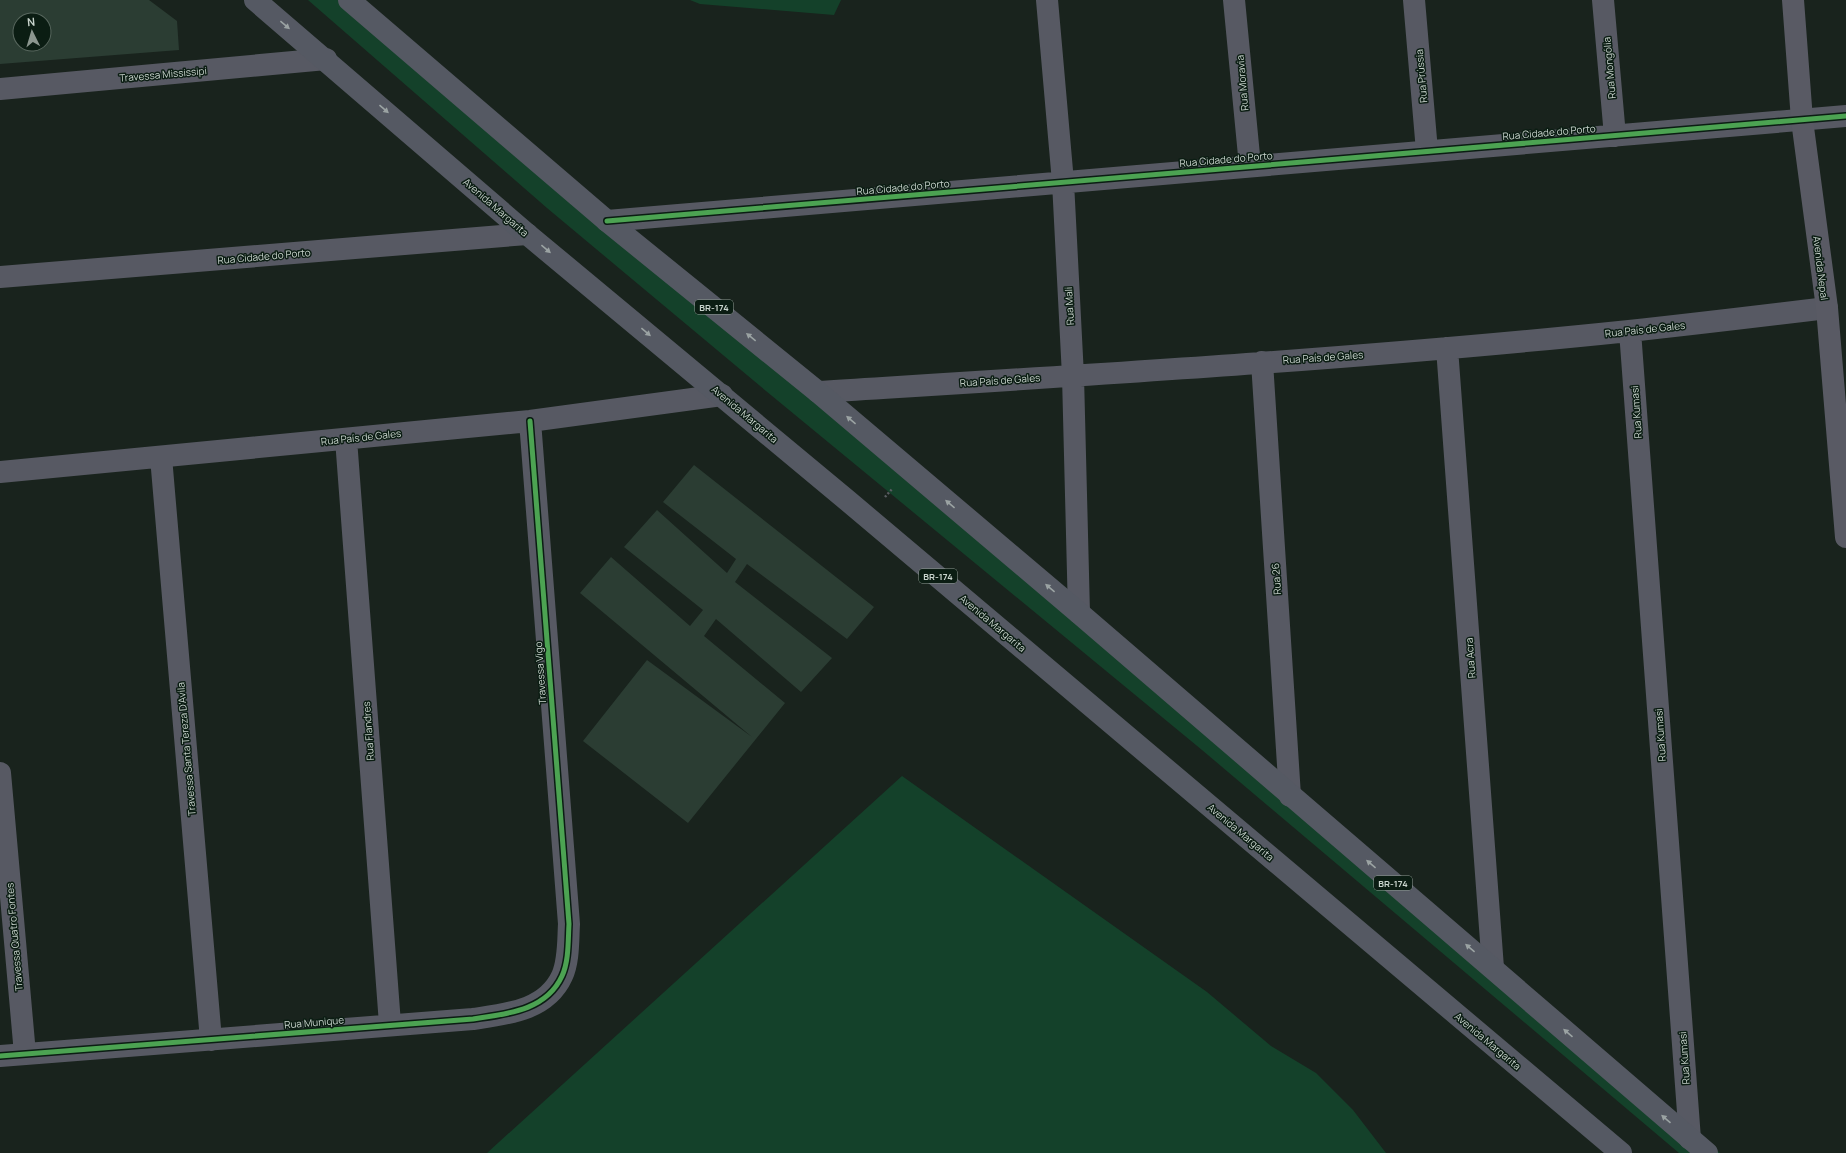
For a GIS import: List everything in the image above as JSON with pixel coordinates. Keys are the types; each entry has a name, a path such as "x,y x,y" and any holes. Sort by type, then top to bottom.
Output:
{"main road":[{"name":"Avenida Margarita","path":"255,0 527,234 722,395 1621,1153"},
{"name":"BR-174","path":"349,0 607,221 818,392 1079,613 1707,1153"}],"street":[{"name":"Rua Mali","path":"1047,0 1063,182 1073,376 1079,613"},
{"name":"Rua Moravia","path":"1234,0 1250,166"},
{"name":"Rua Prússia","path":"1414,0 1427,151"},
{"name":"Rua Mongólia","path":"1603,0 1615,136"},
{"name":"Avenida Nepal","path":"1793,0 1802,120 1826,308 1846,537"},
{"name":"Travessa Mississipi","path":"0,89 326,60"},
{"name":"Rua Cidade do Porto","path":"607,221 1846,116"},
{"name":"Rua Cidade do Porto","path":"0,278 527,234"},
{"name":"Rua País de Gales","path":"818,392 1073,376 1447,348 1630,331 1826,308"},
{"name":"Rua Kumasi","path":"1630,331 1690,1139"},
{"name":"Rua Acra","path":"1447,348 1493,968"},
{"name":"Rua 26","path":"1262,362 1290,796"},
{"name":"Rua País de Gales","path":"0,472 161,458 530,421 722,395"},
{"name":"Travessa Vigo","path":"530,421 569,924"},
{"name":"Rua Flandres","path":"346,439 390,1024"},
{"name":"Travessa Santa Tereza D'Avila","path":"161,458 211,1040"},
{"name":"Travessa Quatro Fontes","path":"0,773 25,1054"},
{"name":"Rua Munique","path":"0,1056 211,1040 390,1024 473,1019 518,1012 550,995 562,975 567,952 569,924"}],"green space":[{"path":"308,0 357,0 1720,1153 1679,1153 1202,750 766,391 547,208"},
{"path":"690,0 841,0 834,15 700,4"},
{"path":"902,776 1207,992 1271,1046 1316,1073 1353,1110 1386,1153 487,1153"}],"building":[{"path":"0,0 149,0 177,21 179,50 0,64"},
{"path":"694,465 874,607 847,639 747,564 735,582 832,658 801,692 716,619 704,636 785,703 688,823 583,741 647,660 752,737 580,593 611,557 690,626 703,610 624,547 657,510 727,573 736,559 663,502"}],"cycle path":[{"path":"607,221 1846,116"},
{"path":"0,1056 473,1019 524,1009 536,1004 555,988 562,976 566,964 569,924 530,421"}]}
